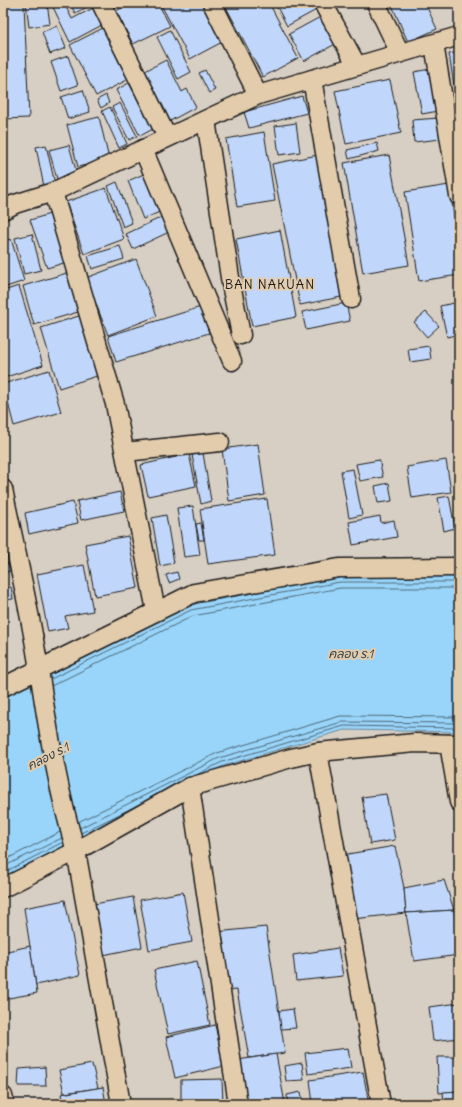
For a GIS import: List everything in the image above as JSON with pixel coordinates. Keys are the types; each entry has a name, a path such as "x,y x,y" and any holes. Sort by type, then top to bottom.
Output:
{"street":[{"path":"101,3 167,137"},
{"path":"212,3 258,95"},
{"path":"322,3 357,66"},
{"path":"376,3 400,53"},
{"path":"3,210 15,204 53,192 258,95 459,36"},
{"path":"434,44 459,196"},
{"path":"312,79 351,299"},
{"path":"206,120 231,284 241,335"},
{"path":"143,149 232,361"},
{"path":"53,192 115,404 156,611"},
{"path":"125,452 220,442"},
{"path":"3,489 69,828 76,851 121,1104"},
{"path":"3,687 194,593 338,568 459,567"},
{"path":"3,888 76,851 190,787 291,758 318,752 415,743 454,744 459,802"},
{"path":"318,752 381,1104"},
{"path":"190,787 238,1104"},
{"path":"3,1096 5,1104"}],"water":[{"name":"คลอง ร.1","path":"339,573 459,573 459,732 344,730 223,766 3,877 3,693 188,601"}],"building":[{"path":"3,3 24,3 29,118 3,119"},
{"path":"26,3 47,3 50,24 29,27"},
{"path":"56,3 64,3 72,19 93,8 102,25 70,42 52,5"},
{"path":"70,3 90,3 91,5 75,13"},
{"path":"131,3 158,3 170,26 133,44 116,11"},
{"path":"160,3 207,3 226,40 190,59"},
{"path":"224,3 269,3 298,58 263,77"},
{"path":"275,3 315,3 318,9 287,26"},
{"path":"391,3 425,3 437,29 408,42"},
{"path":"324,15 339,42 304,61 289,34"},
{"path":"57,26 66,48 50,54 42,32"},
{"path":"103,28 129,79 96,96 70,45"},
{"path":"170,30 191,72 178,79 157,37"},
{"path":"459,52 459,97 456,98 449,54"},
{"path":"68,56 78,85 61,91 51,62"},
{"path":"166,60 182,92 187,89 196,107 170,121 145,71"},
{"path":"430,69 438,111 422,114 414,72"},
{"path":"205,70 215,90 209,93 199,73"},
{"path":"390,80 401,133 346,144 335,91"},
{"path":"129,83 153,129 140,136 116,90"},
{"path":"83,90 90,112 68,119 61,97"},
{"path":"106,95 109,103 101,108 97,100"},
{"path":"302,96 307,113 249,128 244,112"},
{"path":"459,102 459,132 454,103"},
{"path":"120,103 137,136 129,140 112,107"},
{"path":"110,107 127,144 119,148 102,111"},
{"path":"99,117 109,159 78,167 67,125"},
{"path":"439,118 441,139 414,142 412,120"},
{"path":"296,123 300,152 279,155 275,126"},
{"path":"264,132 275,201 237,207 226,139"},
{"path":"377,143 379,151 349,159 347,150"},
{"path":"46,145 55,184 44,187 36,147"},
{"path":"69,145 77,174 57,179 49,150"},
{"path":"318,155 346,296 300,305 272,164"},
{"path":"389,155 409,265 363,273 344,163"},
{"path":"146,173 162,211 143,219 128,181"},
{"path":"117,182 132,223 123,227 108,186"},
{"path":"449,185 459,247 459,275 419,281 405,192"},
{"path":"106,188 124,239 84,254 66,202"},
{"path":"50,214 67,262 47,268 30,220"},
{"path":"162,217 169,232 133,249 126,234"},
{"path":"280,230 296,317 252,326 236,239"},
{"path":"32,234 41,270 24,274 15,238"},
{"path":"11,239 24,281 3,288 3,241"},
{"path":"120,246 124,259 92,269 88,256"},
{"path":"136,259 157,316 108,335 86,278"},
{"path":"67,273 78,312 34,325 23,286"},
{"path":"19,286 43,365 3,378 3,291"},
{"path":"459,302 459,334 447,337 440,306"},
{"path":"346,303 350,321 306,330 302,312"},
{"path":"201,307 209,333 116,362 108,336"},
{"path":"426,312 439,326 427,337 414,322"},
{"path":"82,315 100,375 59,388 41,328"},
{"path":"429,346 431,359 410,362 408,349"},
{"path":"49,370 61,412 14,426 3,384"},
{"path":"258,444 265,495 229,501 222,449"},
{"path":"203,453 211,501 201,504 192,455"},
{"path":"189,454 196,486 148,496 141,465"},
{"path":"379,460 383,477 360,481 356,464"},
{"path":"446,460 451,492 412,498 407,467"},
{"path":"353,469 362,515 349,518 341,471"},
{"path":"389,483 392,501 378,503 375,486"},
{"path":"120,492 124,511 81,520 77,501"},
{"path":"449,496 455,528 444,531 438,498"},
{"path":"267,499 275,555 208,564 200,509"},
{"path":"73,502 78,523 29,534 25,513"},
{"path":"193,506 200,555 184,557 177,508"},
{"path":"166,515 174,563 160,566 152,518"},
{"path":"380,516 381,523 394,520 397,537 353,545 349,522"},
{"path":"201,523 204,540 199,540 196,524"},
{"path":"128,536 138,588 95,596 85,544"},
{"path":"8,563 10,571 3,573 3,564"},
{"path":"84,565 93,611 65,616 68,628 48,632 37,574"},
{"path":"177,572 179,579 169,583 166,575"},
{"path":"11,587 13,599 3,600 3,588"},
{"path":"386,794 395,840 370,844 362,797"},
{"path":"395,846 404,888 406,913 353,919 342,855"},
{"path":"444,880 454,910 406,913 404,888"},
{"path":"183,892 192,942 149,950 140,900"},
{"path":"133,897 142,947 103,955 94,904"},
{"path":"65,900 80,975 36,985 24,908"},
{"path":"454,910 459,955 414,961 406,913"},
{"path":"266,927 285,1053 249,1058 237,990 225,991 216,932"},
{"path":"30,946 37,993 3,999 3,952"},
{"path":"338,948 343,976 296,981 293,955"},
{"path":"197,961 210,1025 168,1034 154,970"},
{"path":"459,1003 459,1038 433,1041 429,1007"},
{"path":"293,1009 296,1028 281,1029 279,1011"},
{"path":"215,1025 224,1066 175,1078 166,1037"},
{"path":"348,1048 351,1068 308,1074 305,1053"},
{"path":"276,1054 285,1104 244,1104 238,1060"},
{"path":"437,1057 459,1057 459,1091 439,1093"},
{"path":"302,1063 304,1080 286,1081 284,1066"},
{"path":"92,1064 98,1088 64,1093 59,1070"},
{"path":"45,1067 46,1086 18,1086 19,1069"},
{"path":"363,1072 369,1104 313,1104 310,1080"},
{"path":"222,1079 223,1104 181,1104 181,1080"},
{"path":"103,1087 106,1104 63,1104 61,1094"},
{"path":"459,1091 459,1104 444,1104 443,1092"},
{"path":"301,1092 303,1104 288,1104 287,1095"}],"district":[{"name":"BAN NAKUAN","path":"270,284"}]}
